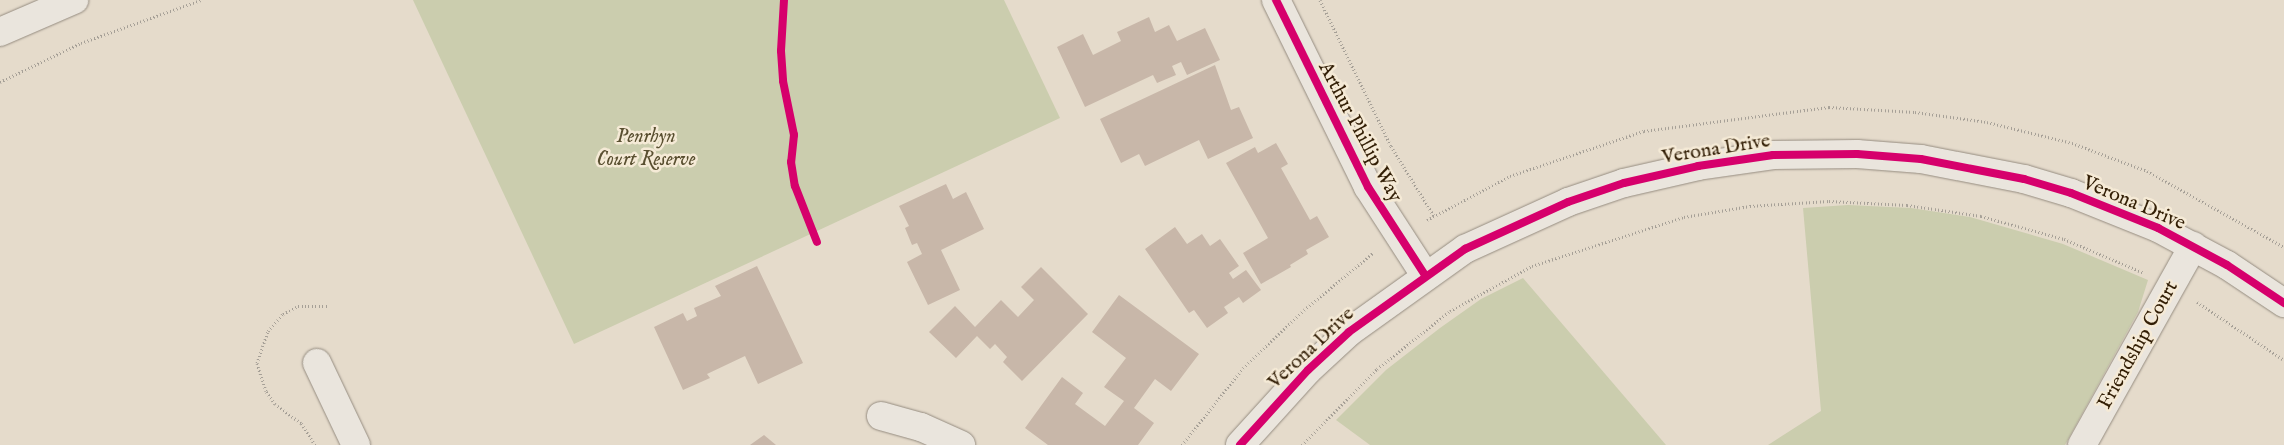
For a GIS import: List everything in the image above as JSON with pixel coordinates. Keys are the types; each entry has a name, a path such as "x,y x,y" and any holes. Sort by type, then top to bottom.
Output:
{"street":[{"path":"0,32 74,0"},
{"name":"Arthur Phillip Way","path":"1276,0 1368,187 1425,275"},
{"name":"Verona Drive","path":"1240,445 1315,363 1349,332 1425,275 1465,249 1568,202 1624,183 1688,168 1773,155 1857,154 1921,158 1973,167 2071,193 2158,228 2193,246 2284,303"},
{"name":"Friendship Court","path":"2082,445 2193,246"},
{"path":"317,363 356,445"},
{"path":"881,416 921,427 961,445"}],"path":[{"path":"0,82 81,43 201,0"},
{"path":"1320,0 1391,146 1434,216"},
{"path":"1302,445 1377,369 1450,311 1532,266 1684,217 1750,206 1829,201 1907,205 1981,216 2064,239 2171,285 2284,360"},
{"path":"315,445 301,423 275,404 266,391 257,362 268,331 283,314 298,306 327,306"}],"green space":[{"name":"Penrhyn Court Reserve","path":"413,0 1004,0 1060,118 574,344"},
{"path":"1848,205 1911,208 1970,217 2063,244 2148,280 2138,312 2065,445 1768,445 1821,411 1803,208"},
{"path":"1523,278 1666,445 1370,445 1336,420 1386,370 1440,328 1481,299"}],"building":[{"path":"1149,17 1155,32 1169,25 1177,41 1205,28 1220,60 1187,75 1181,62 1172,66 1176,75 1157,83 1153,75 1085,107 1057,47 1083,34 1093,55 1121,41 1117,32"},
{"path":"1215,65 1231,110 1239,107 1253,138 1208,159 1199,140 1145,166 1139,154 1121,163 1100,119"},
{"path":"1276,143 1288,164 1281,168 1310,220 1317,216 1329,237 1306,250 1308,254 1290,265 1291,267 1261,284 1243,253 1268,238 1226,163 1255,147 1258,153"},
{"path":"946,184 953,199 966,192 984,229 941,250 960,290 928,305 907,262 922,254 917,243 912,245 905,228 909,226 899,206"},
{"path":"1175,227 1187,244 1202,234 1210,246 1220,239 1239,266 1229,273 1233,279 1246,270 1261,290 1243,303 1239,297 1224,307 1228,313 1207,328 1194,310 1189,313 1145,249"},
{"path":"757,266 803,363 758,384 745,356 707,374 710,378 683,390 654,327 683,313 687,321 697,316 694,308 721,296 715,286"},
{"path":"1041,267 1088,314 1022,381 1003,362 1007,357 995,344 990,349 977,336 956,358 929,332 955,306 975,327 1001,300 1018,317 1034,300 1021,287"},
{"path":"1119,295 1199,354 1171,391 1155,379 1134,408 1154,423 1138,445 1048,445 1025,428 1062,377 1083,393 1075,404 1105,426 1124,401 1104,387 1126,358 1092,332"},
{"path":"764,435 776,445 750,445"}],"cycle path":[{"path":"784,0 781,51 783,81 794,135 791,162 795,186 817,242"},
{"path":"1276,0 1368,187 1425,275"},
{"path":"1240,445 1308,370 1349,332 1465,249 1568,202 1624,183 1698,166 1773,155 1857,154 1921,159 2024,179 2071,193 2158,228 2227,265 2284,303"}]}
